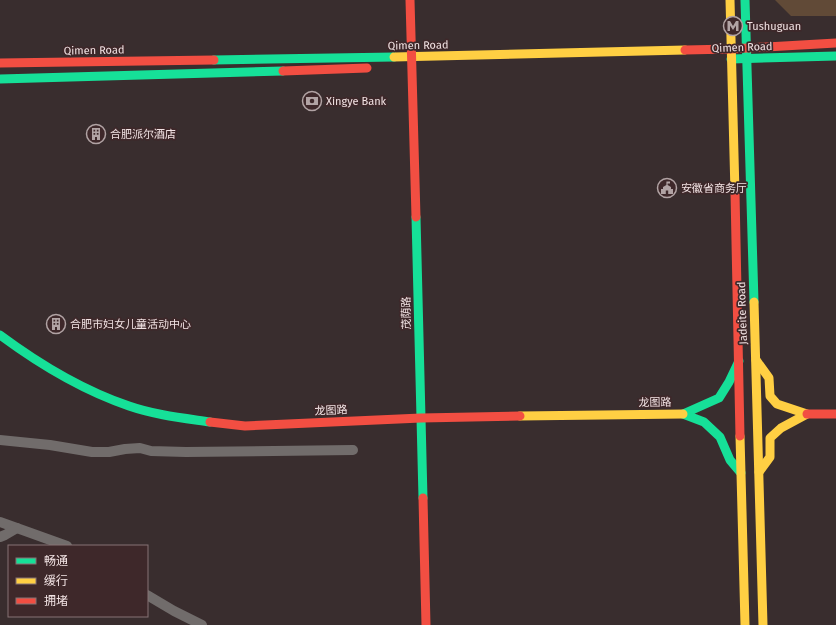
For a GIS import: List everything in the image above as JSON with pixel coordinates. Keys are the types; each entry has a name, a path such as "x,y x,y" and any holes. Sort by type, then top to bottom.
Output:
{"main road":[{"name":"茂荫路","path":"410,0 426,625"},
{"name":"Jadeite Road","path":"730,0 731,49 727,59 739,361 745,625"},
{"name":"Jadeite Road","path":"745,0 763,625"},
{"name":"Qimen Road","path":"0,63 412,64 731,49 836,42"},
{"name":"Qimen Road","path":"727,59 836,56"},
{"path":"0,79 372,68"},
{"name":"龙图路","path":"0,335 19,349 74,383 129,406 179,418 245,426 420,418 683,414"},
{"path":"756,360 769,378 770,396 777,404 807,414 836,414"},
{"path":"683,414 719,398 739,361"},
{"path":"683,414 704,422 720,437 730,460 741,473"},
{"path":"759,472 770,457 770,438 781,428 807,414"}],"street":[{"path":"0,440 56,446 92,452 109,452 140,448 170,452 353,450"},
{"path":"0,522 64,545"},
{"path":"0,536 5,536 17,528"},
{"path":"148,596 202,625"}],"shaded area":[{"path":"775,0 836,0 836,16 791,16"}],"traffic: fast":[{"path":"745,0 754,302"},
{"path":"731,59 836,56"},
{"path":"214,60 394,57"},
{"path":"0,79 283,71"},
{"path":"416,217 423,498"},
{"path":"0,335 46,366 78,384 112,400 149,412 210,422"},
{"path":"739,361 719,398 683,414 704,422 720,437 730,460 741,473"}],"traffic: slow":[{"path":"730,0 735,193"},
{"path":"394,57 685,50"},
{"path":"754,302 763,625"},
{"path":"756,360 769,378 770,396 777,404 807,414 781,428 770,438 770,457 759,472"},
{"path":"520,416 683,414"},
{"path":"740,436 745,625"}],"traffic: jam":[{"path":"410,0 416,217"},
{"path":"685,50 836,43"},
{"path":"0,63 214,60"},
{"path":"283,71 367,68"},
{"path":"735,193 740,436"},
{"path":"807,414 836,414"},
{"path":"210,422 245,426 421,418 520,416"},
{"path":"423,498 426,625"}],"place":[{"name":"Tushuguan","path":"733,26"},
{"name":"Xingye Bank","path":"312,101"},
{"name":"合肥派尔酒店","path":"96,134"},
{"name":"安徽省商务厅","path":"667,188"},
{"name":"合肥市妇女儿童活动中心","path":"56,324"}]}
